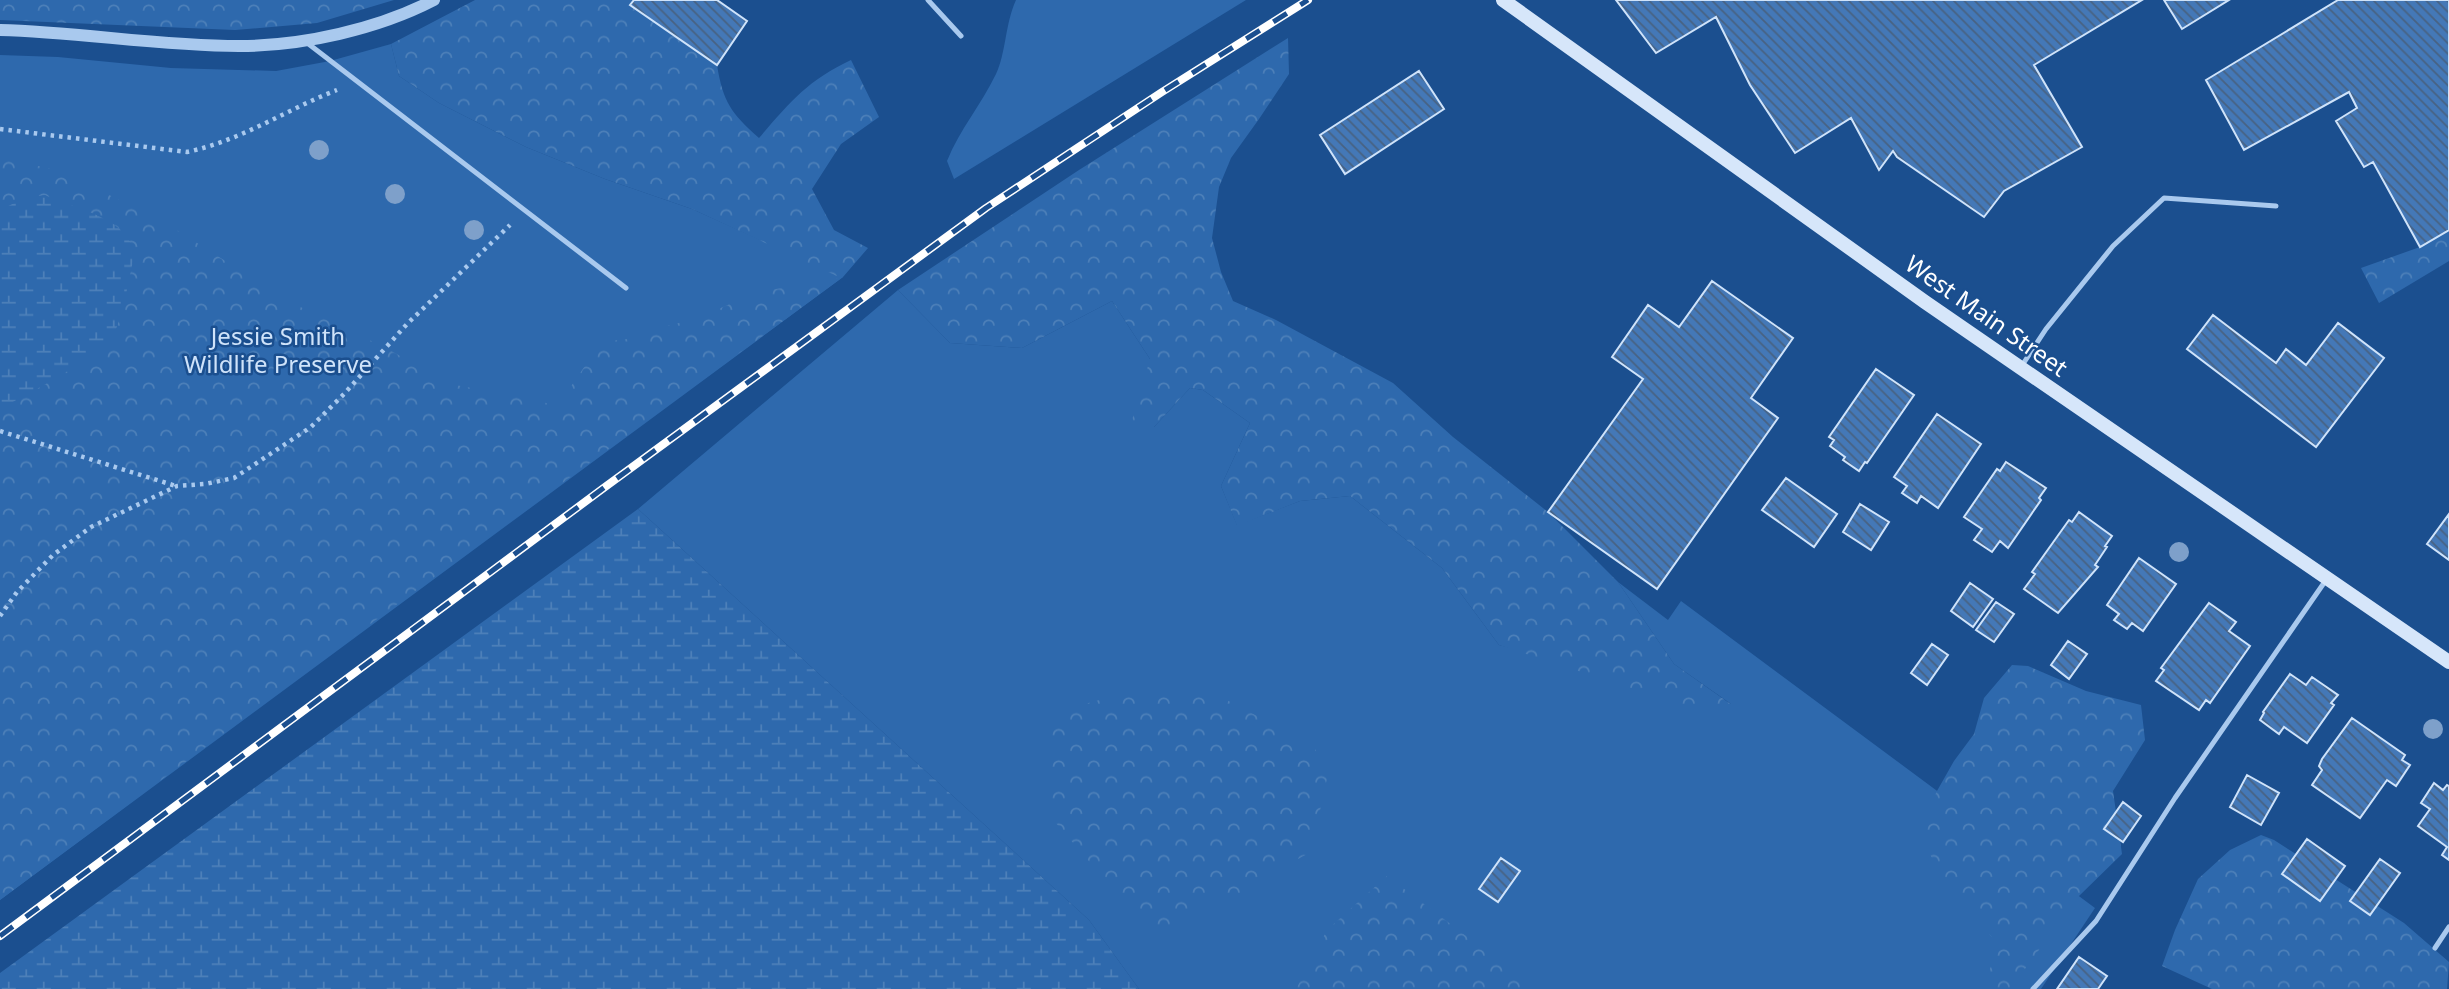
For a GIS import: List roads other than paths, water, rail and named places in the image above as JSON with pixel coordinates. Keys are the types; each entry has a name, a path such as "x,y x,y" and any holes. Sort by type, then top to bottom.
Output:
{"main road":[{"name":"West Main Street","path":"1503,0 1925,302 2449,662"}],"street":[{"path":"0,30 240,46 324,37 409,13 434,0"}],"lane":[{"path":"928,0 961,36"},
{"path":"303,40 626,288"},
{"path":"2021,367 2046,329 2113,246 2164,198 2276,205"},
{"path":"2033,989 2096,921 2175,798 2298,625 2328,578"},
{"path":"2435,948 2449,927"}],"railway":[{"path":"0,936 986,208 1308,0"}],"park label":[{"name":"Jessie Smith Wildlife Preserve","path":"278,349"}]}
